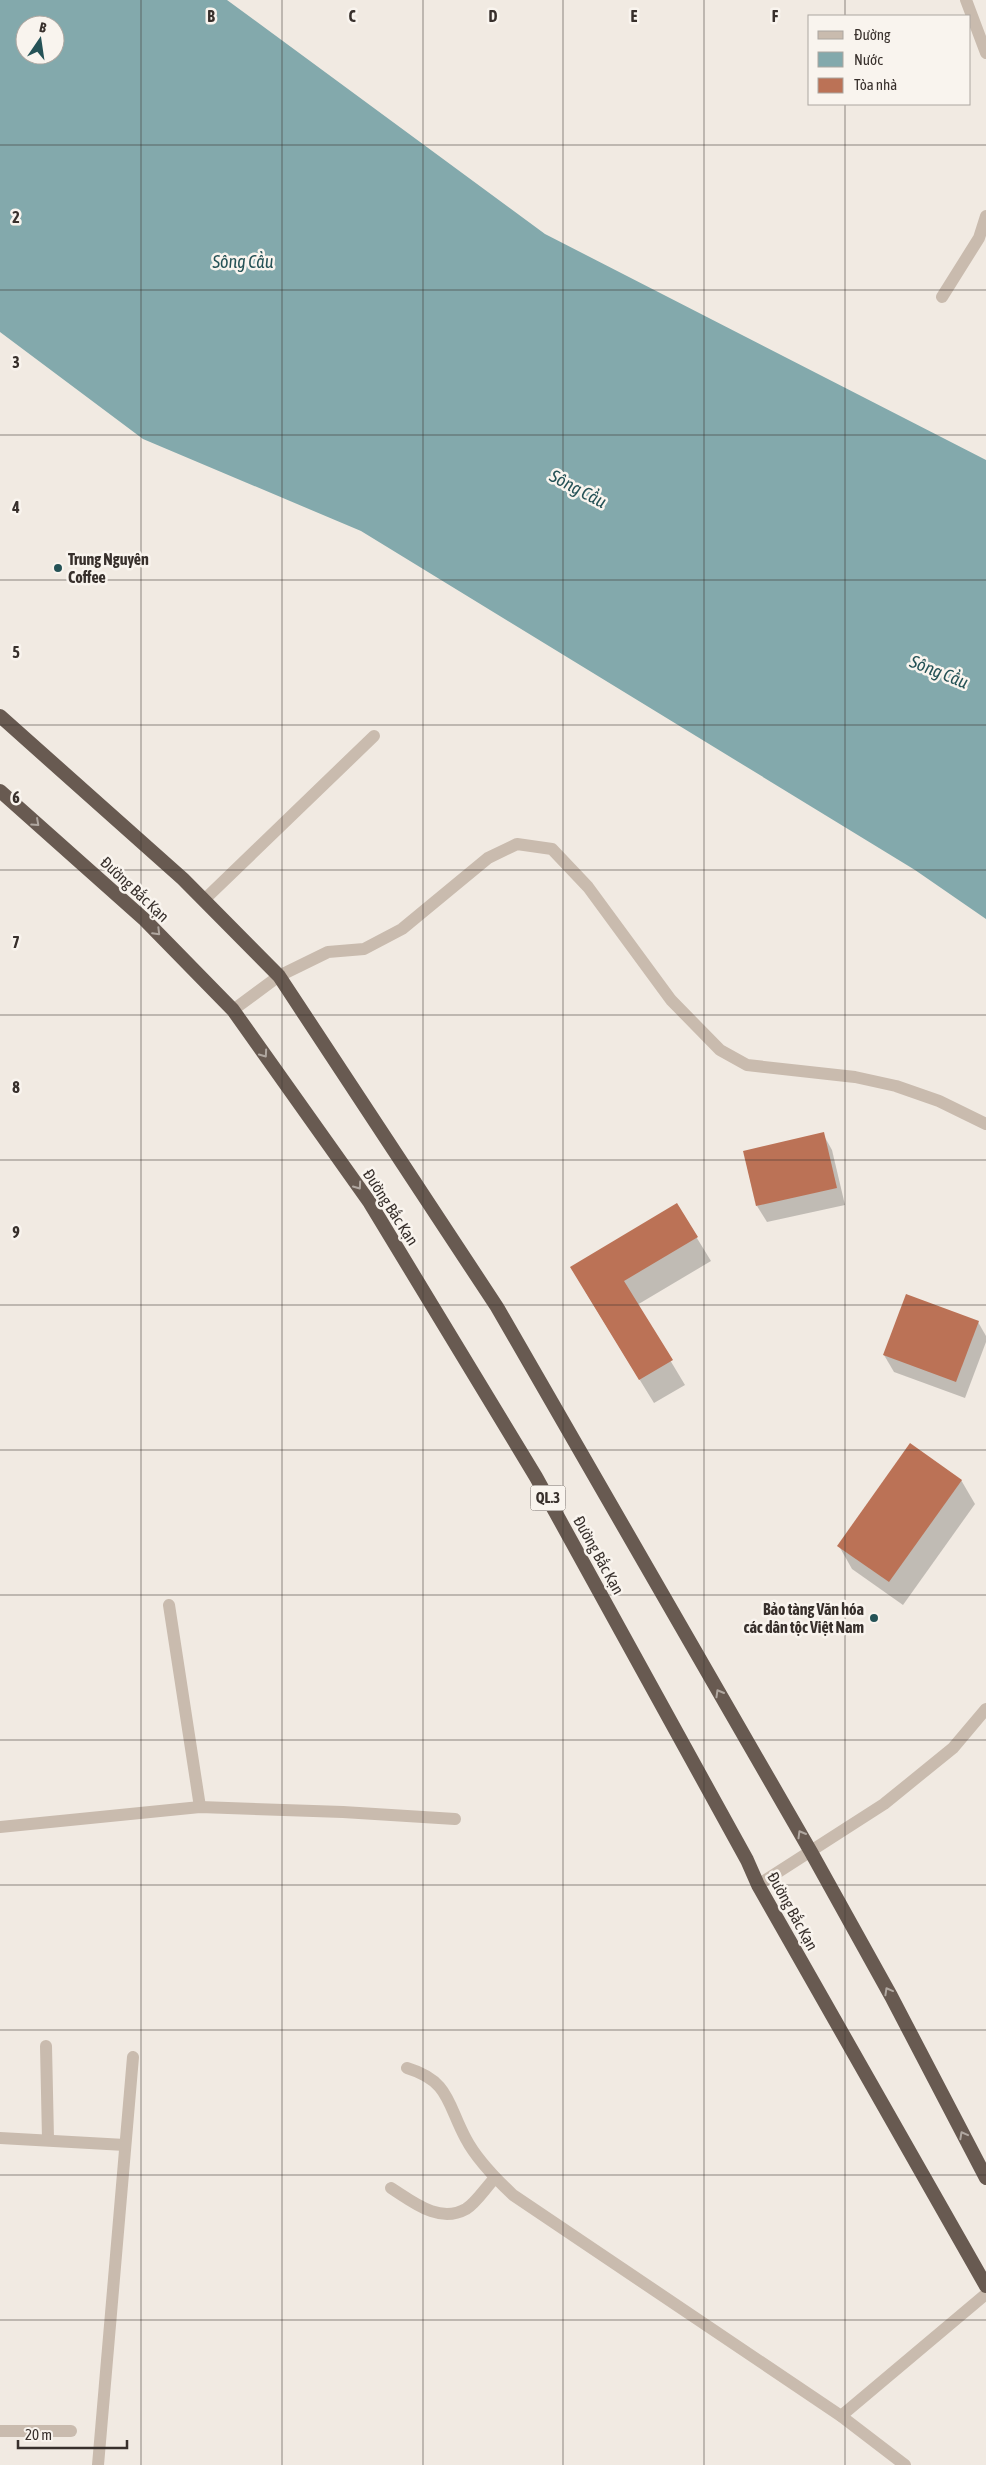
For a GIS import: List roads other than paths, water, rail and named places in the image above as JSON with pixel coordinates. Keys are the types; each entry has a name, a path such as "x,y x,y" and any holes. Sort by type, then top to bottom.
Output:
{"highway":[{"name":"Đường Bắc Kạn","path":"0,716 183,878 279,976 496,1308 811,1852 891,1996 986,2178"},
{"name":"Đường Bắc Kạn","path":"0,791 145,920 233,1010 370,1203 531,1469 747,1860 758,1885 986,2286"}],"street":[{"path":"966,0 986,53"},
{"path":"942,297 980,238 986,216"},
{"path":"204,900 374,736"},
{"path":"233,1010 279,976 328,952 364,949 402,928 488,858 517,844 552,849 588,887 671,1000 720,1050 747,1065 855,1077 896,1086 939,1101 986,1124"},
{"path":"169,1606 200,1807"},
{"path":"758,1885 884,1804 953,1748 986,1709"},
{"path":"0,1827 200,1807 343,1812 455,1819"},
{"path":"46,2046 48,2139"},
{"path":"98,2465 133,2057"},
{"path":"407,2068 425,2074 440,2086 466,2140 495,2178 513,2195 841,2416 906,2465"},
{"path":"0,2138 48,2139 125,2145"},
{"path":"391,2188 420,2206 444,2216 466,2209 495,2178"},
{"path":"841,2416 986,2294"},
{"path":"0,2431 71,2431"}],"water":[{"name":"Sông Cầu","path":"0,0 227,0 545,234 986,460 986,919 915,870 361,531 143,439 0,332"}],"place":[{"name":"Trung Nguyên Coffee","path":"58,568"},
{"name":"Bảo tàng Văn hóa các dân tộc Việt Nam","path":"874,1618"}]}
